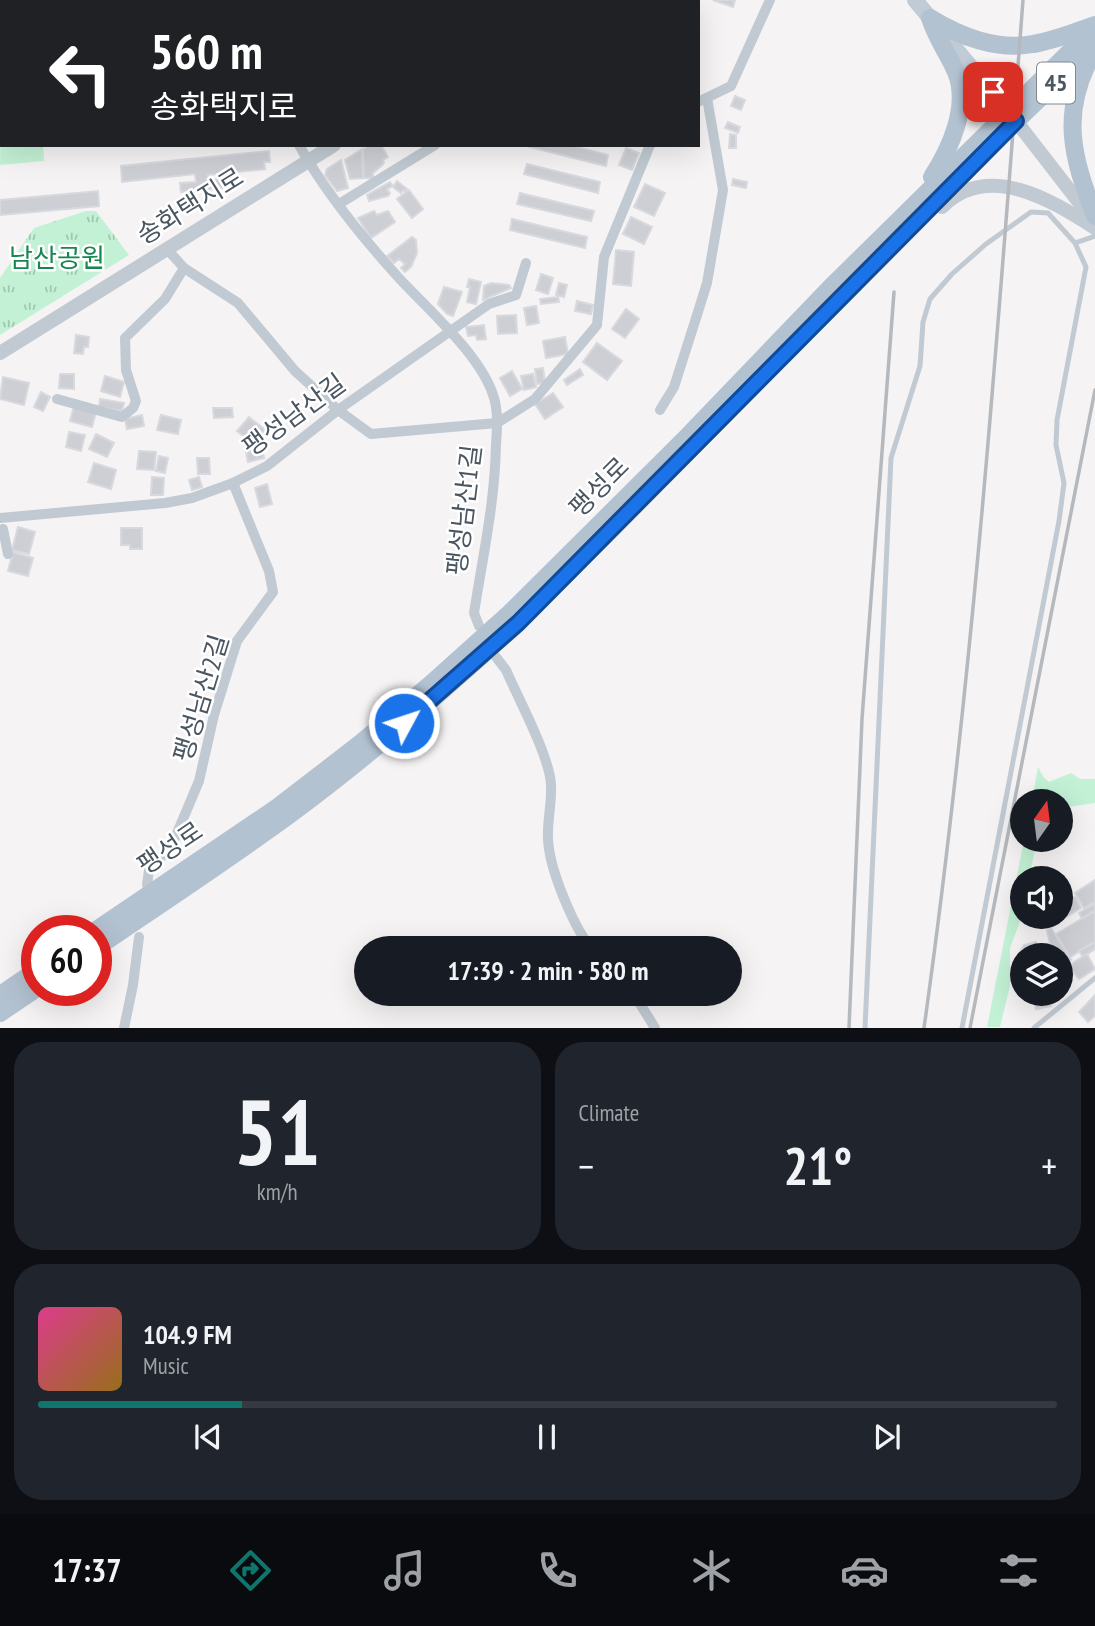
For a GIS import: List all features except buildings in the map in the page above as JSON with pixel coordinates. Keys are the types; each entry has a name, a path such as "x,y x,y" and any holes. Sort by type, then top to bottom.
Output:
{"main road":[{"path":"915,0 1012,116"},
{"path":"930,18 971,38 1010,45 1043,42 1095,26"},
{"path":"911,217 940,165 960,107 960,89 956,74 934,34 930,18"},
{"name":"팽성로","path":"112,919 278,807 361,743 510,613 1012,116 1095,26"},
{"path":"1095,48 1077,88 1072,131 1080,176 1095,216"},
{"name":"팽성로","path":"1012,116 1095,48"},
{"name":"팽성로","path":"112,937 285,817 440,694 518,623 628,514 911,217"},
{"path":"0,995 21,981"},
{"path":"0,1013 21,999"}],"street":[{"path":"660,410 674,387 698,316 723,190 702,100 731,86 770,0"},
{"path":"1012,116 1095,223"},
{"path":"300,147 308,162 396,275 451,332 485,376 496,405 497,423 535,399 597,324 604,257 649,147"},
{"name":"송화택지로","path":"0,353 331,147"},
{"path":"340,204 432,147"},
{"path":"911,217 928,221 949,200 965,191 998,186 1035,195 1095,228"},
{"name":"팽성남산1길","path":"167,249 184,268 238,303 295,371 338,411 371,434 497,423 495,489 474,613 479,626"},
{"name":"팽성남산길","path":"2,524 192,498 233,483 267,466 338,411 489,304 516,295 526,262"},
{"path":"57,399 122,417 128,414 136,401 126,370 125,338 165,299 184,268"},
{"name":"팽성남산2길","path":"147,886 149,870 172,845 199,781 214,715 237,641 273,592 269,571 233,483"},
{"path":"2,524 8,554"},
{"path":"496,657 506,670 545,761 551,785 547,814 549,855 558,883 584,936"},
{"path":"124,1027 139,937"},
{"path":"642,1006 655,1027"}],"lane":[{"path":"865,1027 891,458 920,366 923,322 930,299 952,274 986,244 1031,212 1048,213 1075,243 1086,267 1056,420 1056,445 1064,483 962,1027"},
{"path":"1075,243 1095,236"},
{"path":"1034,1027 1095,978"}],"green space":[{"path":"0,147 43,147 44,161 0,165"},
{"name":"남산공원","path":"86,211 96,211 129,255 0,335 0,278 34,228"},
{"path":"1038,767 1049,782 1071,773 1080,779 1095,779 1095,803 1073,806 1073,789 1034,789"},
{"path":"1022,852 1034,852 1032,866 1019,866"},
{"path":"1010,911 1010,929 1017,929 1010,943 1010,986 1000,1027 987,1027"}],"railway":[{"path":"924,1028 970,643 1023,0"},
{"path":"849,1028 862,719 894,292"},
{"path":"970,1028 1095,390"}],"route":[{"path":"404,723 518,623 1016,121 993,92"}]}
